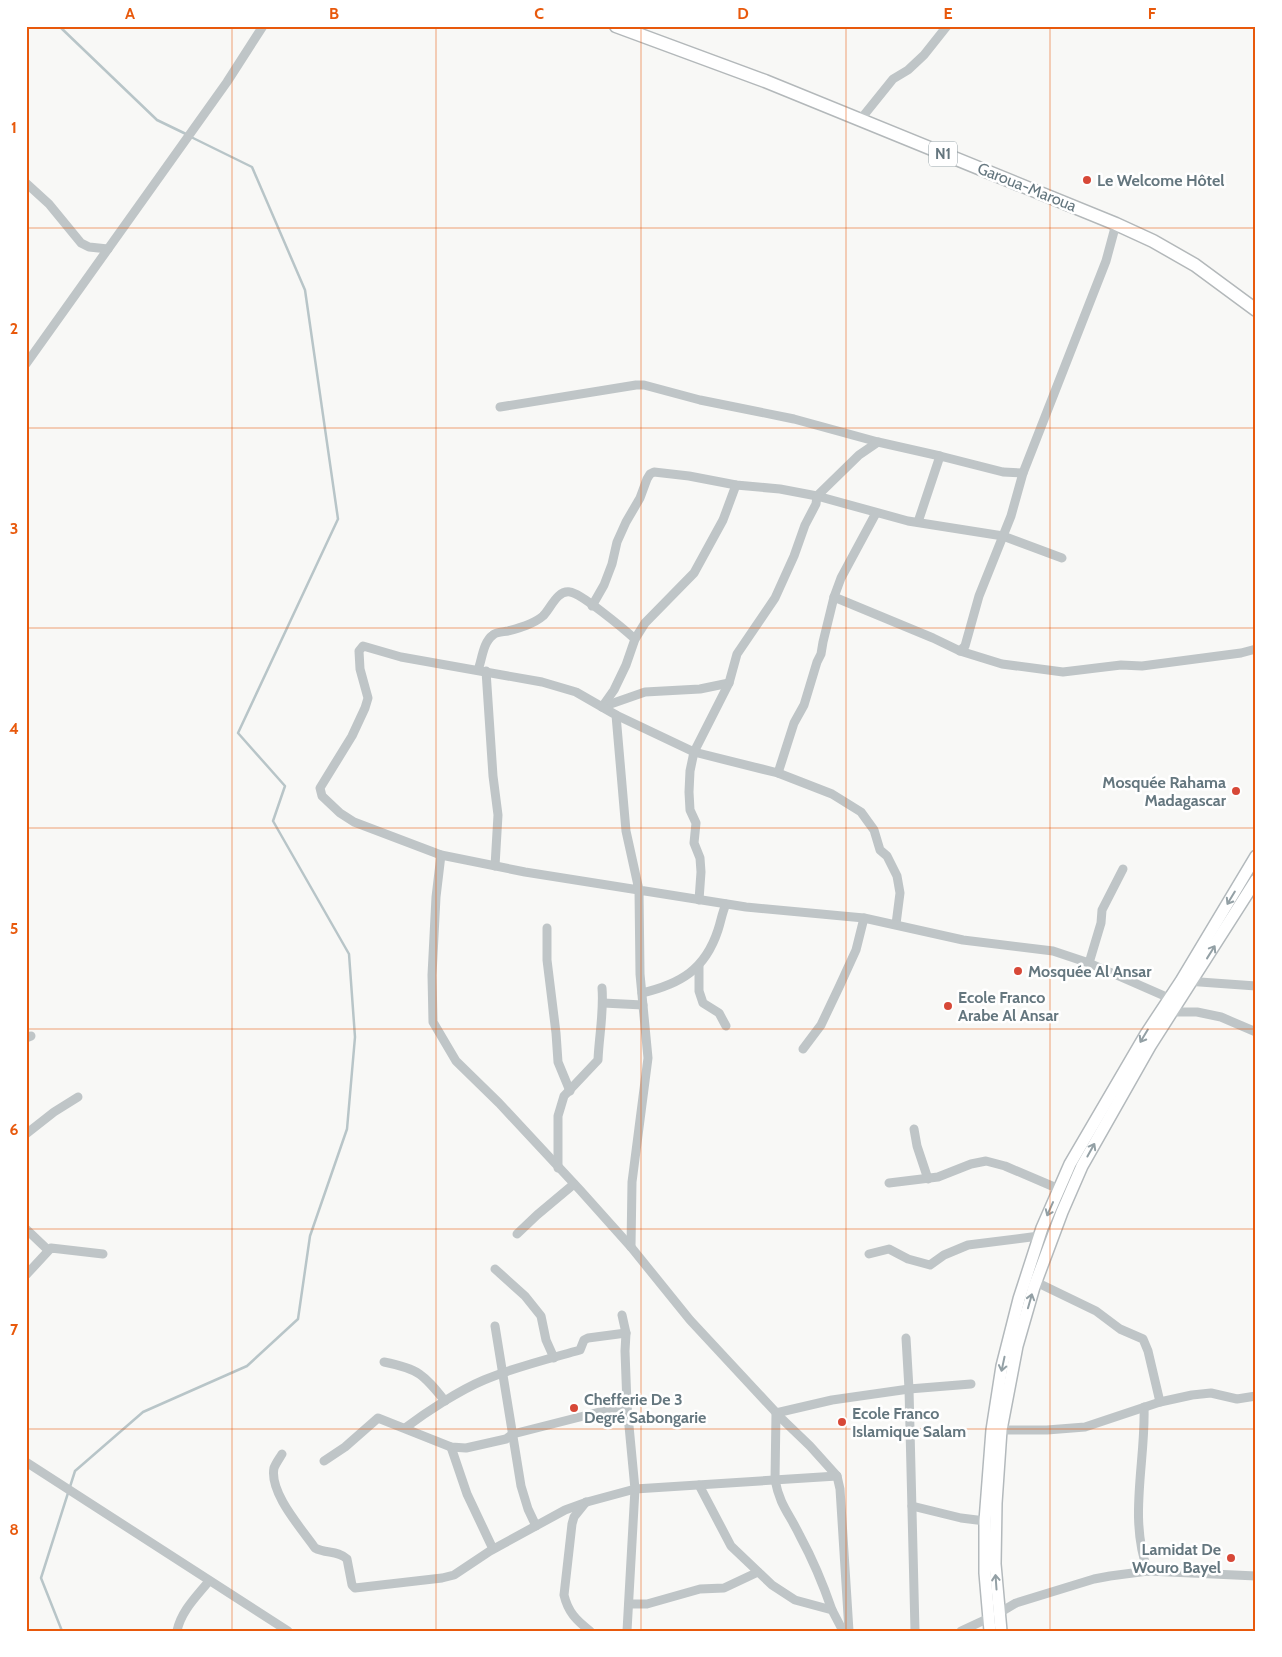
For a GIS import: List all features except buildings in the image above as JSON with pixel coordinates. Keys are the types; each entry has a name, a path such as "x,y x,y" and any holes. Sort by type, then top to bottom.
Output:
{"highway":[{"name":"Garoua-Maroua","path":"616,26 765,81 1116,224 1153,241 1195,265 1256,310"}],"main road":[{"path":"990,1631 994,1616 996,1512 1001,1430 1017,1346 1036,1282 1062,1212 1082,1166 1150,1046 1172,1012 1186,981 1256,856"},
{"path":"1001,1631 994,1616 985,1573 985,1522 992,1430 1002,1366 1018,1299 1039,1236 1070,1164 1146,1034 1169,998 1186,981 1256,880"}],"street":[{"path":"26,364 227,82 263,26"},
{"path":"860,120 893,79 908,70 947,26"},
{"path":"26,183 49,204 81,243 89,247 108,249"},
{"path":"960,651 965,646 979,596 1011,516 1023,473 1106,261 1116,224"},
{"path":"500,407 644,385 700,400 794,419 878,442 1003,472 1023,473"},
{"path":"698,900 701,872 700,858 694,843 696,823 690,810 689,792 690,771 694,752 729,683 737,654 775,598 794,556 805,525 816,504 817,496 859,456 878,442"},
{"path":"918,522 940,456"},
{"path":"592,606 604,585 623,528 640,498 650,474 654,472 690,476 736,485 780,489 817,496 876,513 1003,536 1062,558"},
{"path":"602,707 614,690 635,640 645,623 694,573 722,520 736,485"},
{"path":"778,773 794,723 804,705 821,654 822,642 834,597 876,513"},
{"path":"496,866 498,815 482,671 487,642 493,634 518,628 542,616 564,592 578,595 619,624 635,640"},
{"path":"834,597 960,651 1002,664 1063,672 1121,666 1142,666 1233,655 1256,649"},
{"path":"896,924 900,894 897,876 886,856 880,850 874,830 861,812 832,794 778,773 694,752 616,715 576,692 542,682 401,657 366,647 360,648 360,670 368,698 352,736 320,788 322,796 340,813 354,822 441,855 496,866 746,907 864,918 963,940 1053,951 1089,962 1169,998"},
{"path":"602,707 645,692 700,689 729,683"},
{"path":"616,715 626,831 639,890 640,974 648,1058 632,1182 631,1248"},
{"path":"441,855 432,975 432,1022 456,1062 499,1103 574,1184 631,1248 690,1320 837,1476 840,1489 849,1631"},
{"path":"1089,962 1101,923 1102,910 1123,869"},
{"path":"642,993 659,989 678,981 699,966 704,960 718,930 726,904"},
{"path":"803,1049 821,1025 840,985 856,950 864,918"},
{"path":"546,928 547,960 558,1062 570,1090"},
{"path":"699,966 698,991 703,1003 719,1013 726,1026"},
{"path":"1186,981 1256,986"},
{"path":"558,1168 558,1116 564,1096 598,1060 603,1003 602,988"},
{"path":"603,1003 643,1005"},
{"path":"1172,1012 1197,1012 1221,1017 1256,1032"},
{"path":"26,1134 54,1112 78,1097"},
{"path":"914,1129 917,1146 928,1179"},
{"path":"889,1182 938,1177 971,1164 986,1161 1005,1166 1059,1189"},
{"path":"517,1234 574,1184"},
{"path":"26,1229 48,1250"},
{"path":"869,1254 889,1249 908,1259 930,1265 944,1255 968,1245 1039,1236"},
{"path":"26,1275 48,1250 55,1247 103,1254"},
{"path":"495,1269 525,1296 541,1316 546,1340 554,1358"},
{"path":"1036,1282 1096,1311 1120,1329 1143,1339 1148,1351 1160,1402"},
{"path":"622,1315 626,1333 627,1405 635,1489 627,1631"},
{"path":"495,1326 521,1486 528,1509 536,1526"},
{"path":"405,1428 445,1401 482,1380 580,1350 584,1340 588,1338 626,1333"},
{"path":"906,1338 916,1631"},
{"path":"384,1362 408,1367 426,1378 445,1401"},
{"path":"776,1413 832,1400 909,1389 971,1384"},
{"path":"1001,1430 1047,1430 1085,1427 1160,1402 1192,1395 1211,1393 1237,1399 1256,1396"},
{"path":"324,1461 345,1447 376,1418 451,1447 466,1448 506,1439 513,1434 627,1405"},
{"path":"1144,1407 1145,1428 1138,1513 1148,1571"},
{"path":"776,1413 775,1480 782,1507 800,1534 820,1574 832,1610 843,1631"},
{"path":"451,1447 467,1494 493,1549"},
{"path":"282,1454 274,1470 275,1484 282,1500 315,1548 337,1553 347,1559 352,1585 355,1588 454,1575 493,1549 565,1510 635,1489 837,1476"},
{"path":"26,1462 209,1582 288,1631"},
{"path":"699,1485 731,1546 758,1572 772,1585 795,1600 832,1610"},
{"path":"587,1502 574,1517 564,1595 566,1604 573,1616 590,1631"},
{"path":"912,1506 985,1522"},
{"path":"565,1510 574,1517"},
{"path":"961,1631 994,1616 1016,1603 1094,1579 1148,1571 1256,1576"},
{"path":"629,1604 647,1604 700,1589 724,1588 758,1572"},
{"path":"177,1631 184,1612 209,1582"}],"waterway":[{"path":"59,26 157,120 186,134"},
{"path":"62,1631 41,1578 75,1471 143,1412 247,1366 298,1319 310,1236 347,1129 355,1037 349,954 273,821 285,786 238,733 338,519 305,290 252,167 191,137"}],"place":[{"name":"Le Welcome Hôtel","path":"1087,180"},
{"name":"Mosquée Rahama Madagascar","path":"1236,791"},
{"name":"Mosquée Al Ansar","path":"1018,971"},
{"name":"Ecole Franco Arabe Al Ansar","path":"948,1006"},
{"name":"Chefferie De 3 Degré Sabongarie","path":"574,1408"},
{"name":"Ecole Franco Islamique Salam","path":"842,1422"},
{"name":"Lamidat De Wouro Bayel","path":"1231,1558"}]}
